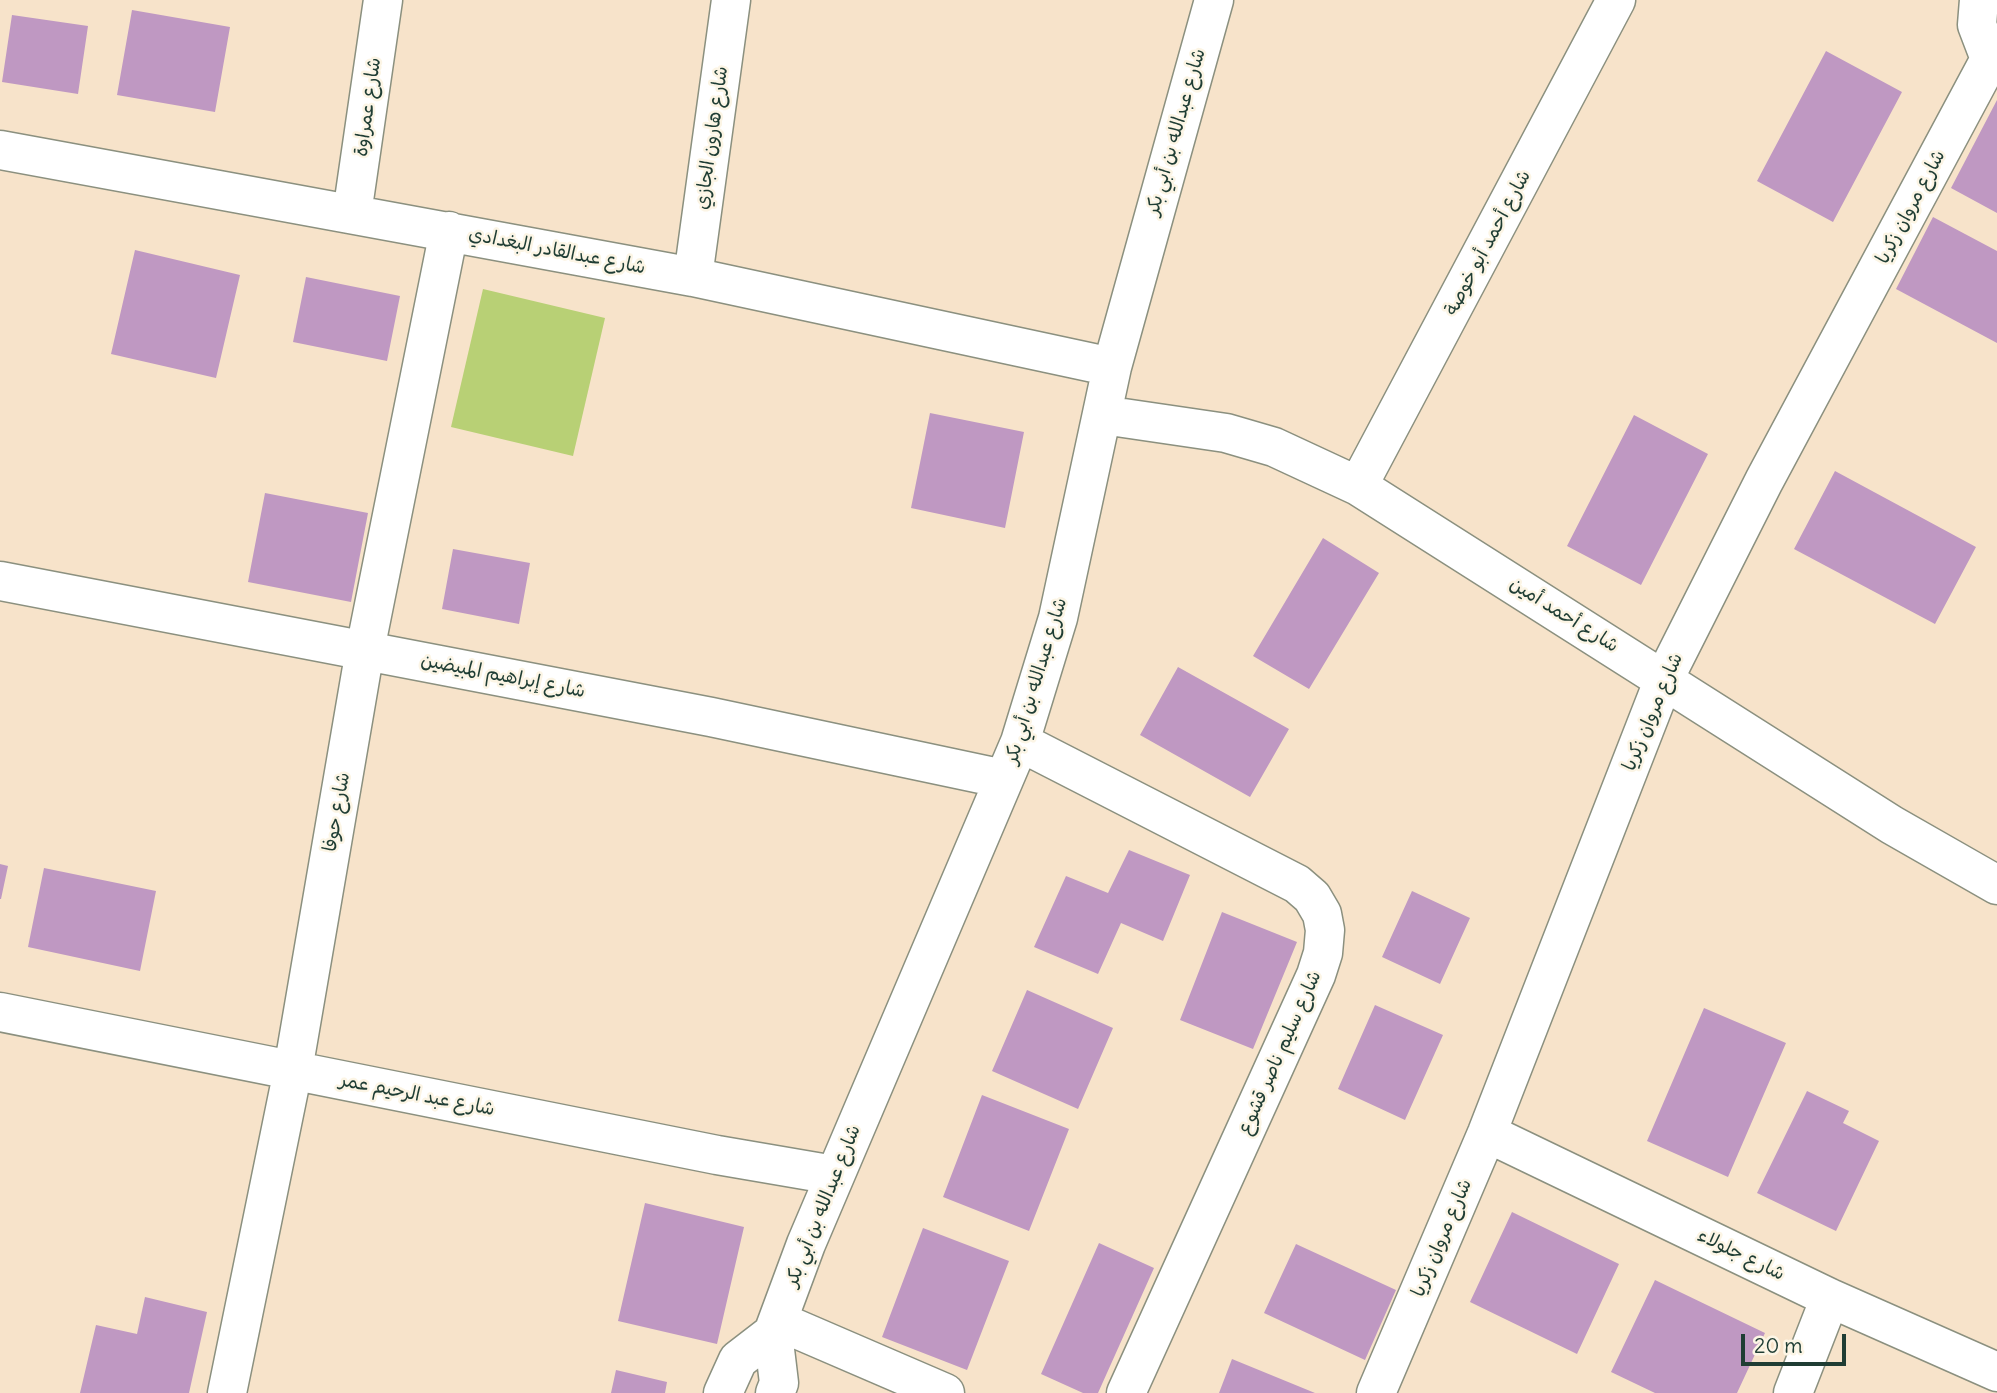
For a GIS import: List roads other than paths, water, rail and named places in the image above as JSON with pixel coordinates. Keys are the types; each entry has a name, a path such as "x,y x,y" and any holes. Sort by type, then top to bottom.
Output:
{"street":[{"name":"شارع عمراوة","path":"352,214 383,0"},
{"name":"شارع هارون الجازي","path":"693,277 731,0"},
{"name":"شارع عبدالله بن أبي بكر","path":"775,1393 779,1383 775,1327 834,1175 1020,742 1058,618 1112,367 1211,0"},
{"name":"شارع أحمد أبو خوصة","path":"1359,486 1616,0"},
{"name":"شارع مروان زكريا","path":"1376,1393 1487,1133 1664,679 1764,481 1994,60 1977,25 1979,0"},
{"name":"شارع عبدالقادر البغدادي","path":"0,150 693,277 1112,367"},
{"name":"شارع حوفا","path":"227,1393 293,1070 365,650 449,231"},
{"name":"شارع أحمد أمين","path":"1102,415 1245,438 1274,447 1359,486 1892,825 1997,885"},
{"name":"شارع إبراهيم المبيضين","path":"0,581 711,717 1004,779"},
{"name":"شارع سليم ناصر قشوع","path":"1020,742 1297,884 1317,905 1325,930 1323,953 1316,975 1126,1393"},
{"name":"شارع عبد الرحيم عمر","path":"0,1012 834,1175"},
{"name":"شارع جلولاء","path":"1487,1133 1830,1297 1997,1372"},
{"path":"1793,1393 1830,1297"},
{"path":"723,1393 738,1360 775,1327 945,1393"}]}
